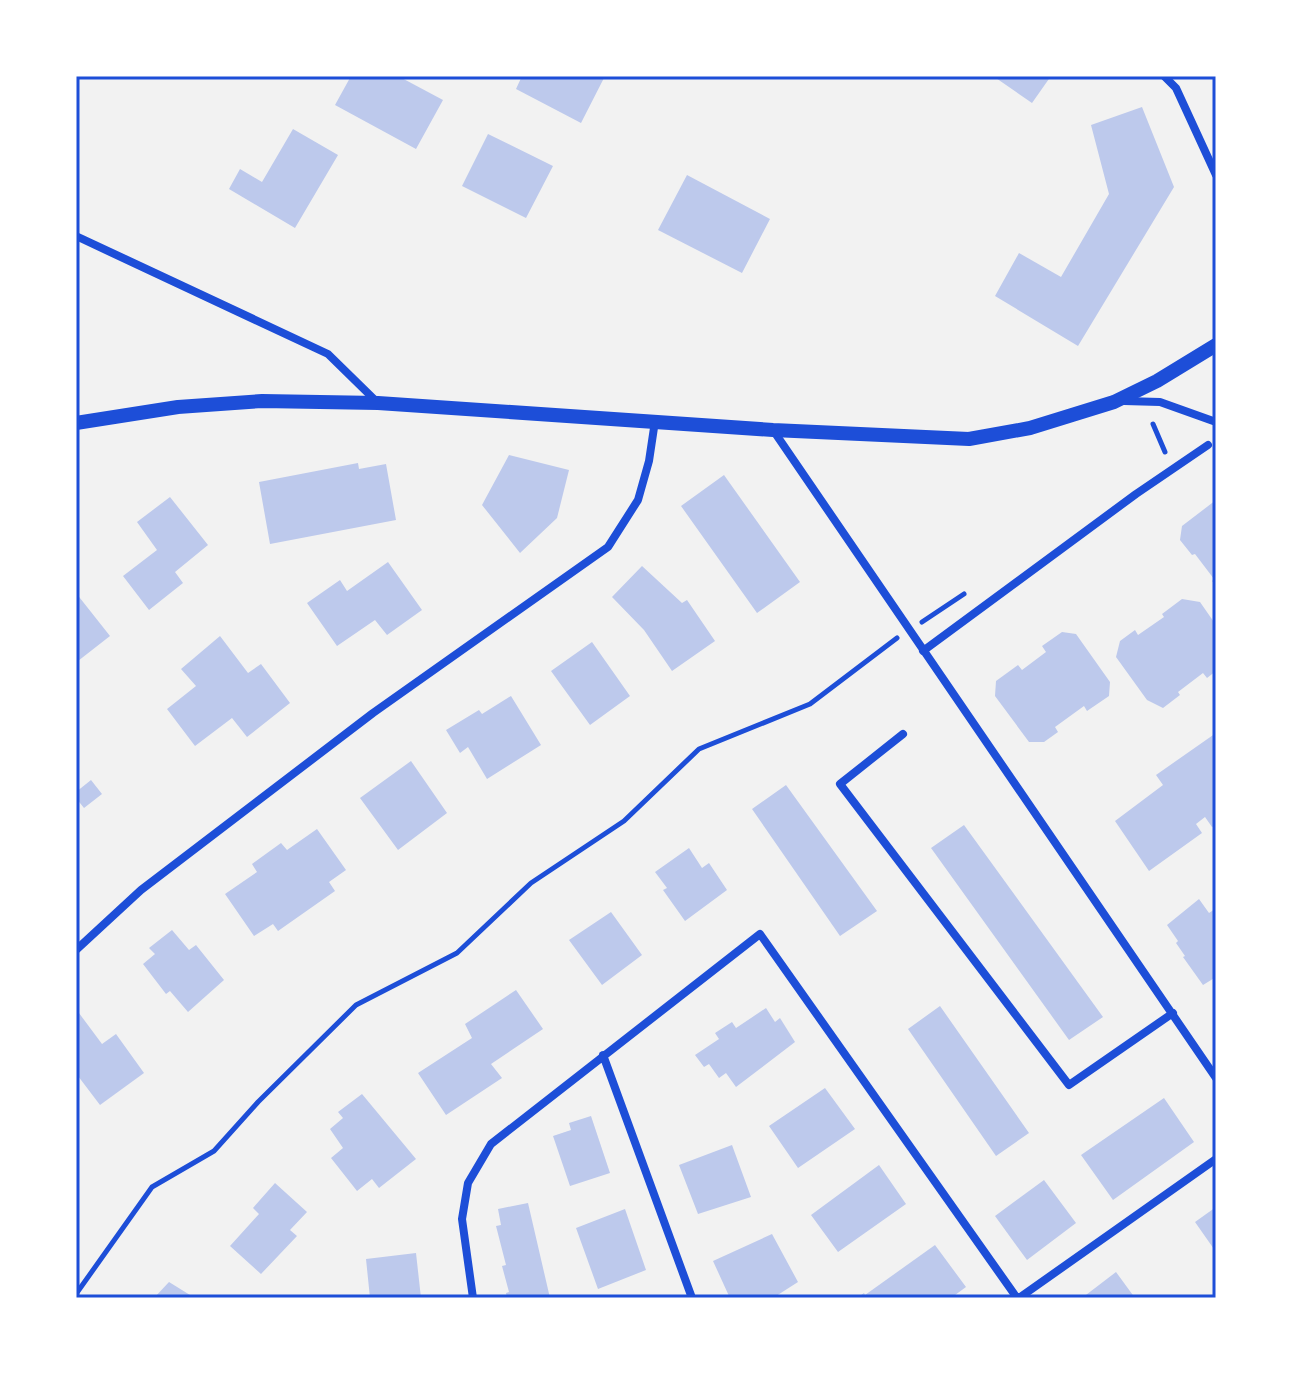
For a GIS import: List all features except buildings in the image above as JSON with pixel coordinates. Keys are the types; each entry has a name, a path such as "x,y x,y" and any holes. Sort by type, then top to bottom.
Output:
{"street":[{"path":"1164,76 1176,88 1216,175"},
{"path":"76,236 328,354 378,403"},
{"path":"76,423 178,407 262,401 378,403 773,430 969,439 1030,428 1114,402 1157,381 1216,345"},
{"path":"1114,402 1160,402 1216,422"},
{"path":"76,950 141,890 361,723 608,547 638,500 649,461 655,420"},
{"path":"773,430 1216,1078"},
{"path":"923,651 1136,494 1208,445"},
{"path":"903,734 840,784 1069,1085 1173,1013"},
{"path":"473,1298 462,1219 468,1183 491,1144 760,934 1018,1298 1216,1159"},
{"path":"603,1055 692,1298"}],"path":[{"path":"1153,424 1167,457"},
{"path":"76,1294 152,1187 214,1151 258,1102 356,1005 457,953 531,883 624,821 699,749 810,704 909,630 974,588"}]}
